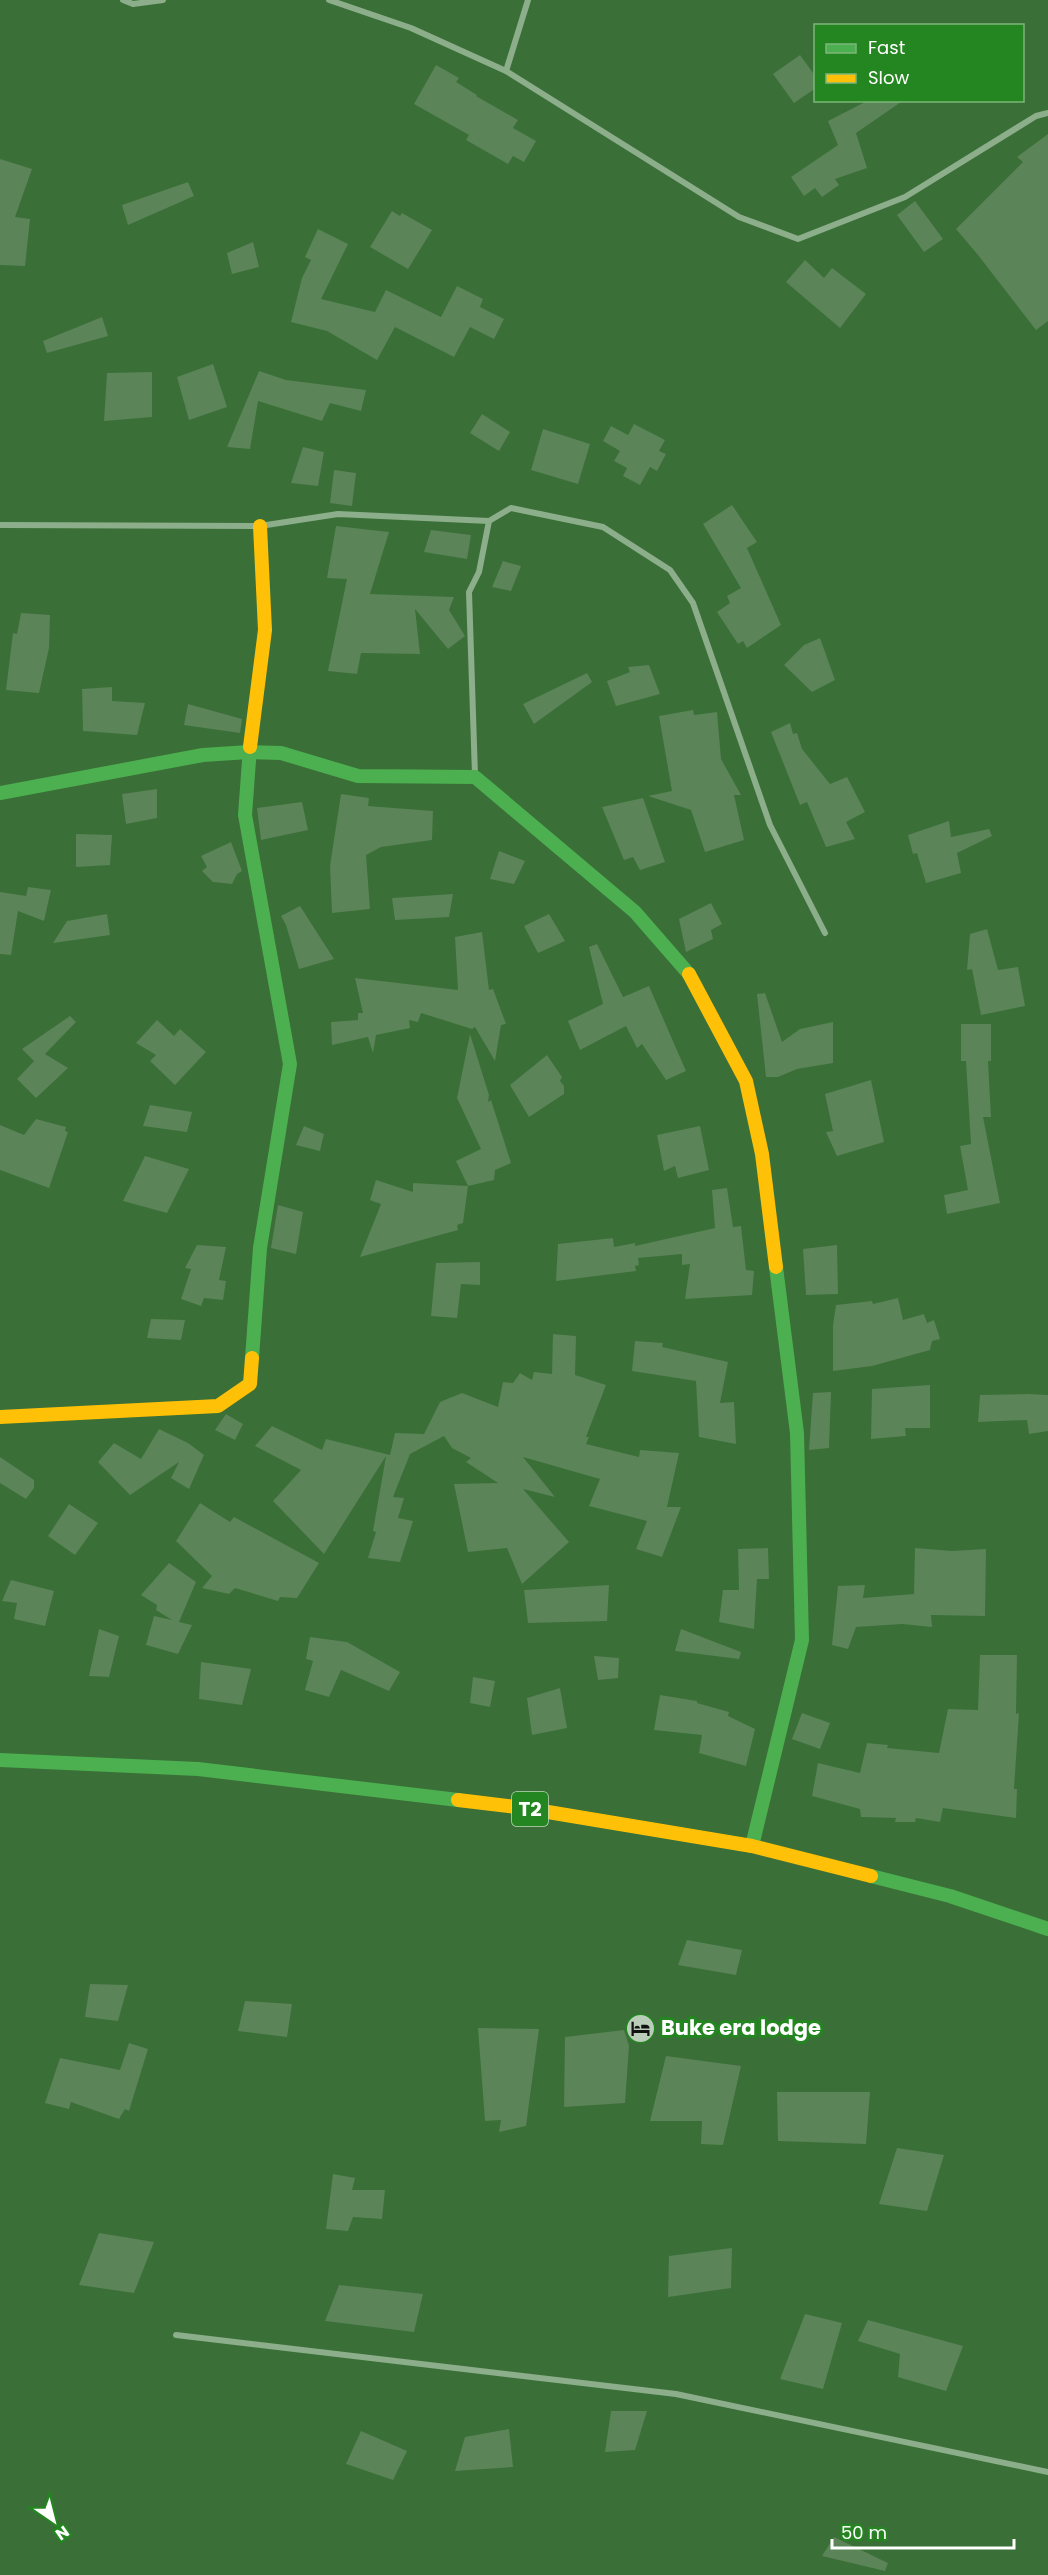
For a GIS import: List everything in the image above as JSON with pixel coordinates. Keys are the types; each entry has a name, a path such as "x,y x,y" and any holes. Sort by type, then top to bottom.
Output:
{"main road":[{"path":"0,1417 218,1406 250,1384 260,1248 290,1064 244,815 249,752 265,630 260,526"},
{"path":"0,793 203,755 249,752 281,753 358,776 475,777 635,912 693,979 746,1081 762,1154 797,1433 802,1640 752,1846"},
{"name":"T2","path":"0,1760 198,1768 524,1808 752,1846 950,1896 1048,1929"}],"street":[{"path":"123,0 133,4 163,0"},
{"path":"329,0 411,28 506,70 739,218 798,239 905,197 1036,116 1048,113"},
{"path":"506,70 528,0"},
{"path":"0,525 260,526 338,514 489,521 511,508 603,527 670,570 693,603 770,825 825,933"},
{"path":"475,777 470,592 479,572 489,521"},
{"path":"176,2335 676,2394 1048,2472"}],"building":[{"path":"800,55 814,74 814,89 794,103 773,74"},
{"path":"436,65 459,78 456,82 476,96 518,120 513,128 536,141 524,162 513,156 508,164 466,140 469,135 414,104"},
{"path":"865,102 901,102 856,133 867,168 835,179 839,185 822,197 815,188 804,196 791,177 838,145 828,121"},
{"path":"1048,134 1048,321 1036,330 956,229 1023,162 1017,157"},
{"path":"0,159 32,169 15,217 30,219 25,266 0,265"},
{"path":"188,182 194,196 128,225 122,205"},
{"path":"915,201 943,239 924,252 897,215"},
{"path":"392,211 400,216 402,213 432,230 408,269 370,247"},
{"path":"318,229 348,244 321,299 375,312 386,290 441,317 457,286 483,299 480,307 504,319 494,339 470,327 454,357 395,327 377,360 327,331 291,322 302,278 311,260 305,257"},
{"path":"253,242 259,267 232,274 227,253"},
{"path":"805,260 824,278 832,268 866,294 840,328 786,282"},
{"path":"102,317 108,336 47,353 43,341"},
{"path":"213,364 227,407 189,420 177,377"},
{"path":"259,371 286,380 366,390 361,411 330,403 322,421 258,401 250,449 227,447"},
{"path":"152,372 152,417 104,421 107,373"},
{"path":"482,414 510,432 499,451 470,433"},
{"path":"634,424 665,440 659,451 666,454 657,471 650,467 640,485 623,476 627,468 614,461 620,451 603,441 611,426 628,435"},
{"path":"543,429 590,444 578,484 531,470"},
{"path":"303,447 324,452 318,486 291,483"},
{"path":"334,470 356,473 352,506 330,503"},
{"path":"732,505 757,542 747,548 781,625 747,648 743,641 738,644 717,612 730,603 727,596 741,588 703,524"},
{"path":"336,526 389,532 370,594 454,597 449,610 465,636 448,649 415,609 420,654 361,653 357,674 328,671 347,579 327,578"},
{"path":"431,530 471,535 467,559 424,552"},
{"path":"503,561 521,566 511,591 492,587"},
{"path":"21,613 50,615 49,648 39,693 6,690 13,633 17,634"},
{"path":"820,638 835,680 812,692 784,665 804,645"},
{"path":"649,665 660,694 616,706 607,681 630,672 628,667"},
{"path":"587,673 592,682 534,724 523,704"},
{"path":"112,687 112,701 145,703 137,735 83,731 82,689"},
{"path":"188,704 242,719 240,733 184,725"},
{"path":"693,710 694,715 717,712 721,759 741,795 734,795 744,840 705,852 691,810 648,796 672,791 659,716"},
{"path":"790,723 793,734 797,733 802,749 830,784 847,777 865,812 846,822 855,839 826,847 807,802 800,805 771,732"},
{"path":"157,789 157,818 126,824 122,794"},
{"path":"341,794 369,798 368,806 433,811 432,840 381,847 366,855 370,909 332,913 330,866"},
{"path":"643,798 665,862 640,870 633,857 624,860 602,807"},
{"path":"302,802 308,830 261,840 257,808"},
{"path":"949,821 951,837 989,829 992,836 957,853 961,873 926,883 917,853 913,854 908,835"},
{"path":"76,834 112,835 110,865 76,867"},
{"path":"231,842 242,871 237,874 232,884 213,882 202,871 207,867 201,856"},
{"path":"499,851 525,861 514,884 490,879"},
{"path":"28,887 51,890 44,921 18,911 11,955 0,954 0,892 26,896"},
{"path":"453,894 449,917 395,920 392,898"},
{"path":"711,903 722,924 711,930 713,939 686,952 679,919"},
{"path":"300,906 334,959 299,969 286,925 281,916"},
{"path":"107,914 110,935 53,943 67,921"},
{"path":"549,914 565,941 538,953 524,926"},
{"path":"987,929 998,970 1018,967 1025,1006 981,1015 972,969 967,970 970,934"},
{"path":"482,932 489,990 493,989 506,1024 501,1025 495,1061 475,1027 472,1029 421,1013 418,1022 409,1020 410,1028 376,1035 373,1053 368,1037 332,1045 331,1022 358,1020 358,1013 363,1013 355,978 458,990 455,937"},
{"path":"597,944 623,997 649,986 686,1071 666,1080 642,1044 637,1048 626,1026 580,1050 568,1021 603,1004 589,947"},
{"path":"765,993 782,1042 800,1029 833,1022 833,1063 797,1069 778,1077 766,1077 757,994"},
{"path":"70,1016 76,1022 45,1054 68,1068 36,1098 17,1079 34,1061 22,1049"},
{"path":"157,1020 174,1036 180,1029 206,1052 175,1085 150,1061 156,1055 136,1043"},
{"path":"961,1024 991,1024 991,1061 988,1061 991,1117 983,1117 1000,1203 947,1214 944,1195 968,1190 960,1146 971,1144 966,1061 961,1061"},
{"path":"470,1034 489,1095 488,1102 491,1100 511,1163 495,1170 494,1180 468,1186 456,1161 481,1149 457,1098"},
{"path":"547,1055 562,1077 560,1081 564,1086 564,1094 529,1117 510,1085"},
{"path":"871,1080 884,1142 837,1156 826,1132 833,1131 825,1094"},
{"path":"150,1105 192,1112 187,1132 143,1126"},
{"path":"36,1119 66,1127 65,1131 68,1132 49,1188 0,1170 0,1125 24,1135"},
{"path":"304,1126 324,1134 320,1151 296,1145"},
{"path":"700,1126 709,1170 678,1178 675,1166 664,1171 657,1135"},
{"path":"145,1156 189,1169 167,1213 123,1201"},
{"path":"376,1180 413,1192 413,1183 468,1186 463,1223 457,1225 458,1230 360,1257 381,1204 370,1200"},
{"path":"727,1188 733,1227 741,1226 746,1270 754,1271 752,1295 685,1299 690,1264 682,1265 682,1254 638,1258 639,1265 635,1266 636,1271 556,1281 558,1244 613,1238 614,1247 635,1243 635,1246 715,1228 712,1190"},
{"path":"278,1205 303,1212 296,1254 271,1248"},
{"path":"197,1245 226,1247 219,1280 226,1281 223,1300 204,1298 201,1306 181,1299 191,1269 185,1268"},
{"path":"837,1245 838,1294 806,1295 803,1249"},
{"path":"480,1262 480,1285 461,1284 457,1318 431,1316 436,1263"},
{"path":"898,1298 903,1320 924,1314 927,1323 934,1320 940,1339 932,1341 930,1350 872,1366 833,1371 833,1325 836,1305 872,1301 873,1304"},
{"path":"151,1319 185,1320 181,1340 147,1338"},
{"path":"553,1334 576,1336 575,1375 606,1385 586,1437 589,1437 586,1444 639,1457 640,1450 679,1453 667,1507 681,1507 662,1557 636,1549 647,1521 589,1506 600,1479 523,1457 555,1497 523,1489 569,1542 522,1584 507,1548 468,1552 454,1484 498,1483 466,1462 471,1458 452,1448 444,1436 410,1454 393,1497 404,1498 398,1518 413,1521 400,1562 368,1558 376,1532 373,1531 386,1456 324,1554 273,1501 301,1470 255,1446 272,1426 322,1450 326,1439 390,1455 395,1433 424,1434 440,1402 462,1393 498,1407 503,1382 513,1383 520,1373 532,1380 534,1372 552,1374"},
{"path":"635,1341 663,1343 662,1347 728,1362 720,1403 734,1402 736,1444 699,1437 696,1381 632,1371"},
{"path":"930,1385 930,1428 905,1428 906,1436 871,1439 872,1389"},
{"path":"831,1392 829,1448 809,1450 813,1393"},
{"path":"980,1395 1048,1395 1048,1431 1029,1434 1027,1420 978,1422"},
{"path":"226,1414 243,1424 235,1440 215,1430"},
{"path":"159,1429 188,1443 204,1455 189,1489 171,1478 179,1462 130,1495 98,1462 114,1443 141,1459"},
{"path":"0,1457 34,1480 34,1488 26,1499 0,1483"},
{"path":"200,1503 230,1522 234,1517 319,1563 297,1598 280,1597 278,1601 235,1588 229,1594 202,1588 212,1576 176,1541"},
{"path":"69,1504 98,1523 75,1555 48,1536"},
{"path":"768,1548 769,1579 757,1579 754,1629 719,1622 723,1590 739,1590 738,1549"},
{"path":"915,1548 952,1551 986,1549 985,1616 931,1615 932,1627 902,1624 856,1627 848,1649 832,1645 838,1586 865,1585 863,1598 914,1594"},
{"path":"169,1563 196,1582 179,1622 192,1625 178,1654 146,1645 154,1616 172,1620 156,1610 157,1605 141,1595"},
{"path":"11,1580 54,1591 45,1626 14,1619 17,1603 2,1601"},
{"path":"609,1585 607,1621 528,1623 524,1590"},
{"path":"99,1629 119,1636 109,1677 89,1676"},
{"path":"681,1629 741,1652 739,1659 675,1651"},
{"path":"310,1637 347,1642 400,1672 389,1691 341,1670 329,1697 305,1690 313,1661 306,1659"},
{"path":"980,1655 1017,1655 1016,1714 1019,1713 1014,1789 1017,1789 1016,1818 943,1808 940,1822 916,1818 915,1822 895,1822 896,1818 861,1817 860,1809 812,1796 818,1763 860,1773 867,1743 888,1745 887,1748 939,1753 948,1709 978,1710"},
{"path":"594,1656 619,1658 618,1678 598,1680"},
{"path":"201,1662 251,1669 242,1705 199,1699"},
{"path":"473,1677 495,1681 490,1707 470,1703"},
{"path":"560,1688 567,1728 532,1735 527,1698"},
{"path":"660,1695 697,1701 697,1703 729,1712 728,1716 755,1729 746,1766 699,1753 702,1735 654,1730"},
{"path":"802,1713 830,1723 820,1749 792,1739"},
{"path":"687,1940 742,1950 736,1975 678,1965"},
{"path":"90,1984 128,1985 118,2021 85,2017"},
{"path":"245,2001 292,2004 287,2037 238,2031"},
{"path":"478,2028 539,2029 526,2126 499,2132 501,2120 485,2121"},
{"path":"624,2030 629,2046 625,2103 564,2107 565,2037"},
{"path":"129,2043 148,2049 129,2111 125,2109 119,2119 71,2102 69,2109 45,2103 60,2058 120,2070"},
{"path":"666,2056 741,2066 723,2145 701,2144 702,2121 650,2121"},
{"path":"777,2092 870,2092 866,2144 778,2141"},
{"path":"897,2148 944,2155 927,2211 879,2204"},
{"path":"333,2174 355,2178 352,2190 385,2190 382,2219 353,2217 348,2231 326,2229"},
{"path":"99,2233 154,2242 134,2293 79,2285"},
{"path":"732,2248 731,2288 668,2297 669,2256"},
{"path":"339,2285 423,2294 414,2332 325,2321"},
{"path":"805,2314 842,2323 823,2389 780,2379"},
{"path":"868,2320 963,2346 946,2391 898,2377 900,2354 858,2341"},
{"path":"611,2411 647,2411 635,2450 605,2452"},
{"path":"509,2429 513,2467 455,2471 465,2437"},
{"path":"361,2431 407,2451 393,2480 346,2464"},
{"path":"834,2537 888,2563 885,2571 822,2556"}],"traffic: fast":[{"path":"250,747 245,815 290,1064 260,1248 252,1358"},
{"path":"0,793 203,755 249,752 281,753 358,776 475,777 635,912 689,974"},
{"path":"752,1846 802,1640 797,1433 776,1267"},
{"path":"0,1760 198,1769 458,1800"},
{"path":"871,1876 950,1896 1048,1929"}],"traffic: slow":[{"path":"250,747 265,630 260,526"},
{"path":"689,974 746,1081 762,1154 776,1267"},
{"path":"0,1417 218,1406 250,1384 252,1358"},
{"path":"458,1800 524,1808 752,1846 871,1876"}],"place":[{"name":"Buke era lodge","path":"640,2028"}]}
